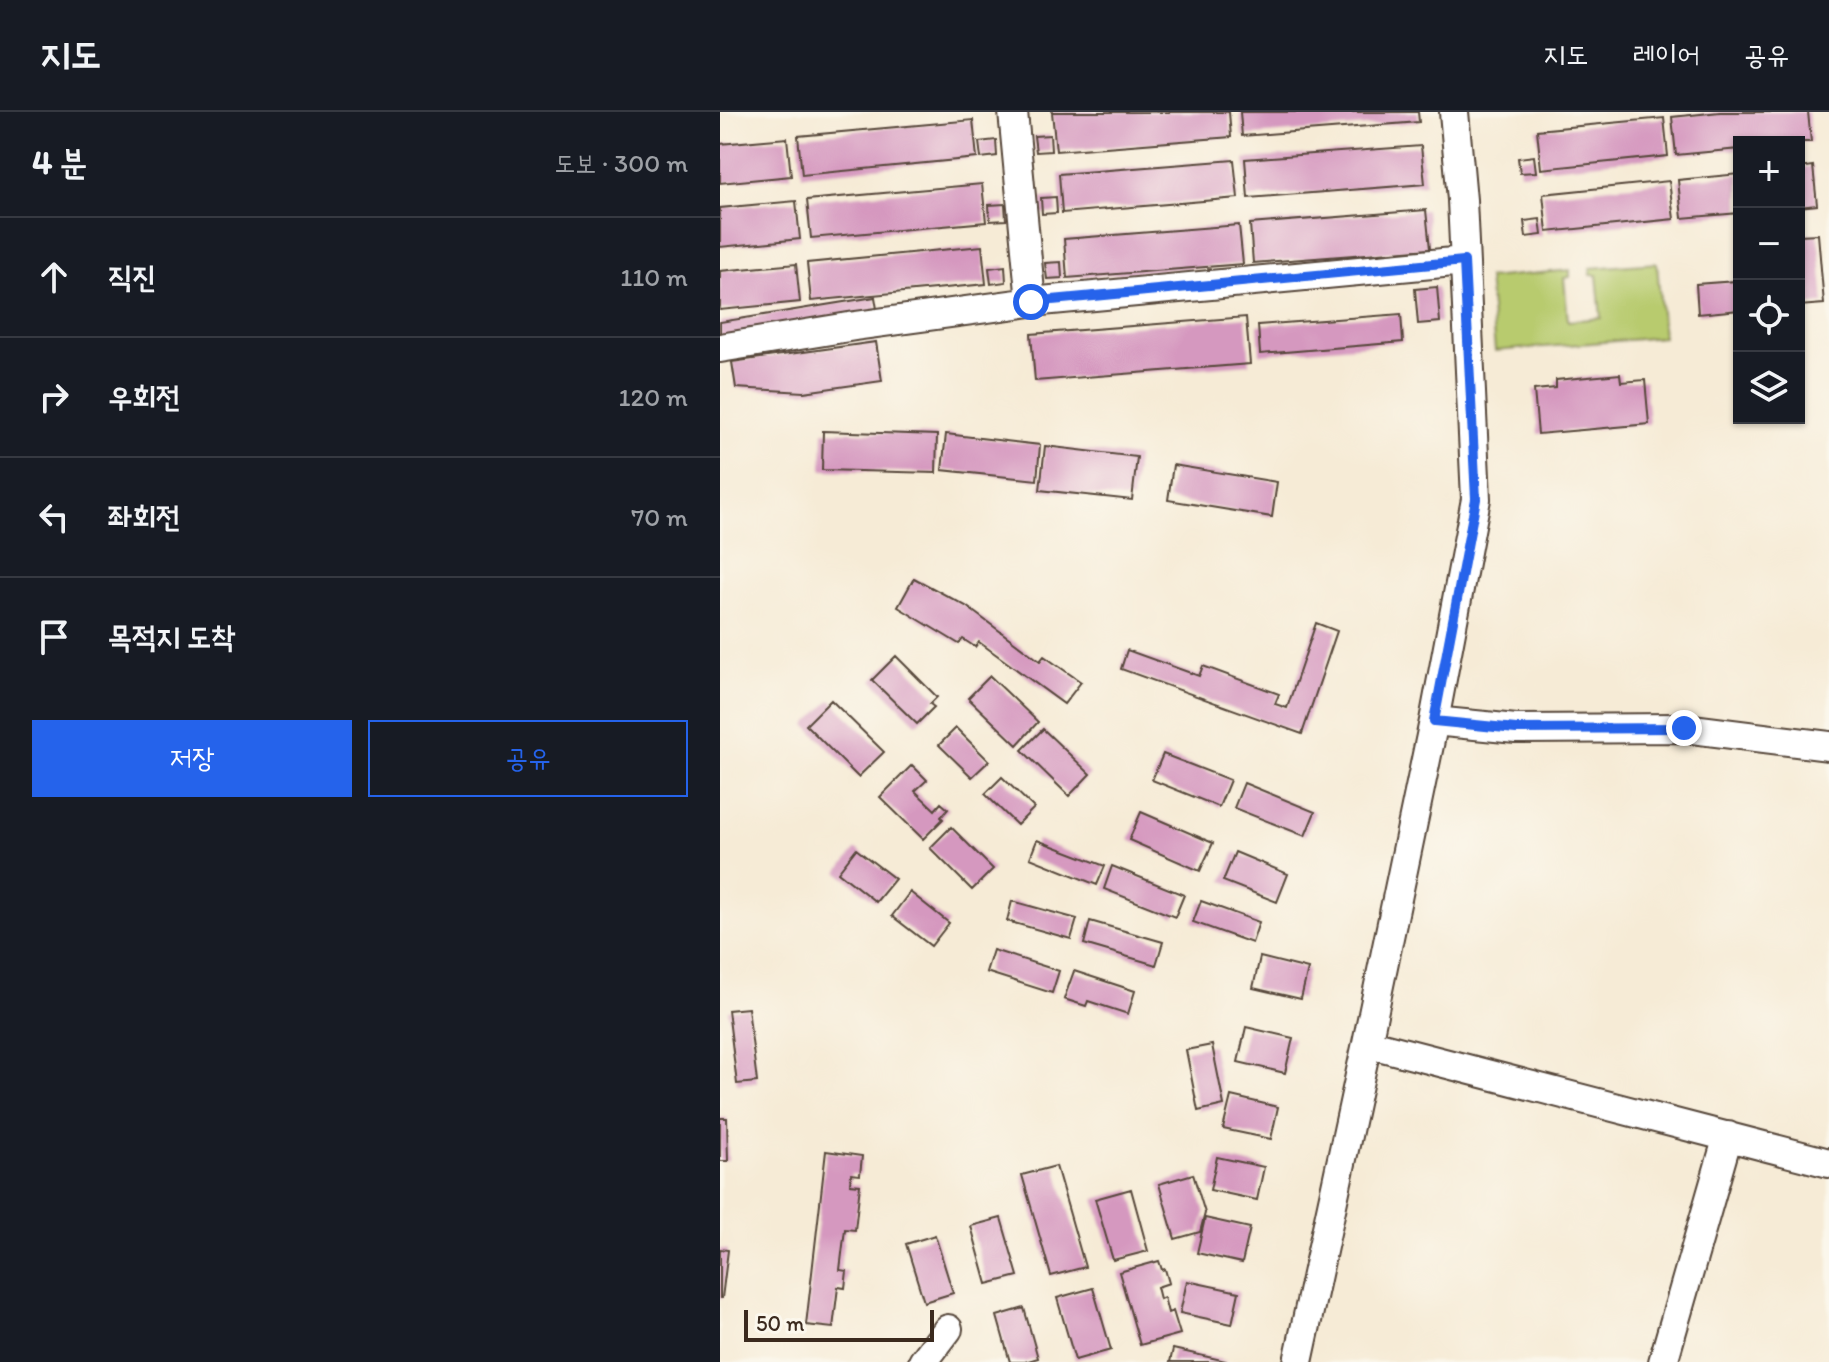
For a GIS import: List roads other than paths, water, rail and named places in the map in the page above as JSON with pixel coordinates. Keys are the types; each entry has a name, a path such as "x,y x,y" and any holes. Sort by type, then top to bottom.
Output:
{"street":[{"path":"1013,112 1031,302"},
{"path":"1298,1362 1434,721 1476,499 1462,200 1454,112"},
{"path":"720,348 1031,302 1464,261"},
{"path":"1434,721 1516,729 1684,728 1829,746"},
{"path":"1367,1043 1829,1163"},
{"path":"1663,1362 1728,1136"},
{"path":"923,1362 948,1329"}]}
